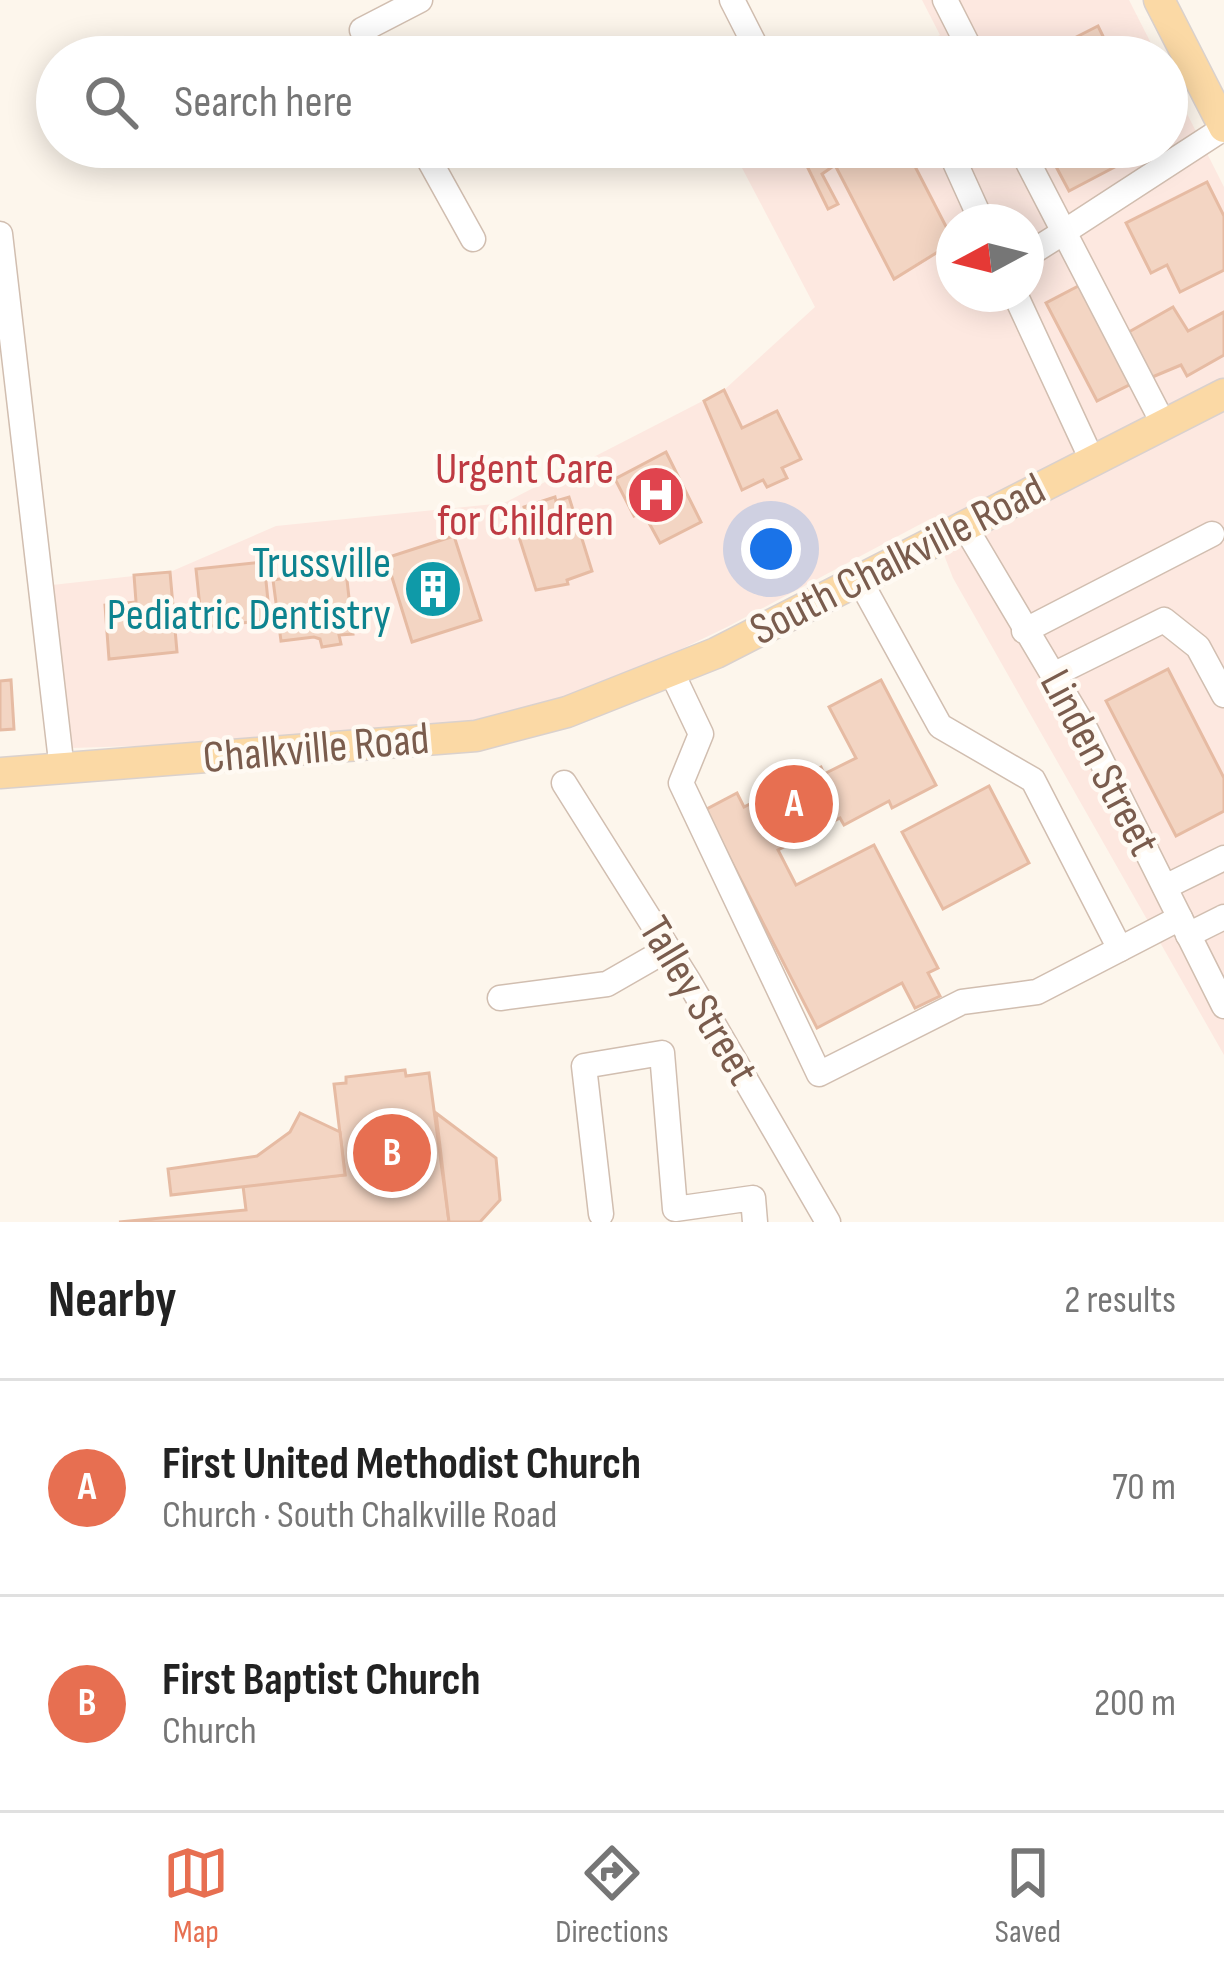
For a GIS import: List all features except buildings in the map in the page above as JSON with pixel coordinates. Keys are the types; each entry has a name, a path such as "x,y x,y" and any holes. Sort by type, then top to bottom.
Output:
{"main road":[{"path":"1159,0 1177,36"},
{"path":"1188,57 1224,127"},
{"name":"South Chalkville Road","path":"567,712 672,673 1224,394"},
{"name":"Chalkville Road","path":"0,773 476,736 567,712"}],"street":[{"path":"364,36 362,30 420,0"},
{"path":"732,0 750,36"},
{"path":"944,0 963,36"},
{"path":"1188,151 1224,127"},
{"path":"434,168 473,239"},
{"path":"958,168 974,204"},
{"path":"1031,168 1164,424"},
{"path":"1044,245 1162,168"},
{"path":"0,234 62,770"},
{"path":"1023,312 1092,460"},
{"name":"Linden Street","path":"964,525 1024,632 1054,674 1224,1006"},
{"path":"1024,632 1212,534"},
{"path":"859,579 940,726 1033,780 1120,949"},
{"path":"1054,674 1164,620 1198,647 1224,695"},
{"path":"672,673 701,734 681,783 818,1074 962,1002 1037,992 1120,949 1224,917"},
{"name":"Talley Street","path":"563,783 668,949 828,1222"},
{"path":"1165,887 1224,858"},
{"path":"500,998 607,984 668,949"},
{"path":"601,1214 584,1066 662,1053 675,1215 752,1198 755,1222"}],"shaded area":[{"path":"922,0 1129,0 1147,36 938,36"},
{"path":"1188,116 1224,187 1224,1055 953,578 930,519 727,627 572,702 446,727 232,743 72,748 52,585 170,572 276,526 504,503 724,390 815,307 742,168 1188,168"}],"place":[{"name":"Urgent Care for Children","path":"656,495"},
{"name":"Trussville Pediatric Dentistry","path":"433,589"},
{"name":"First United Methodist Church","path":"794,804"},
{"name":"First Baptist Church","path":"392,1153"}]}
